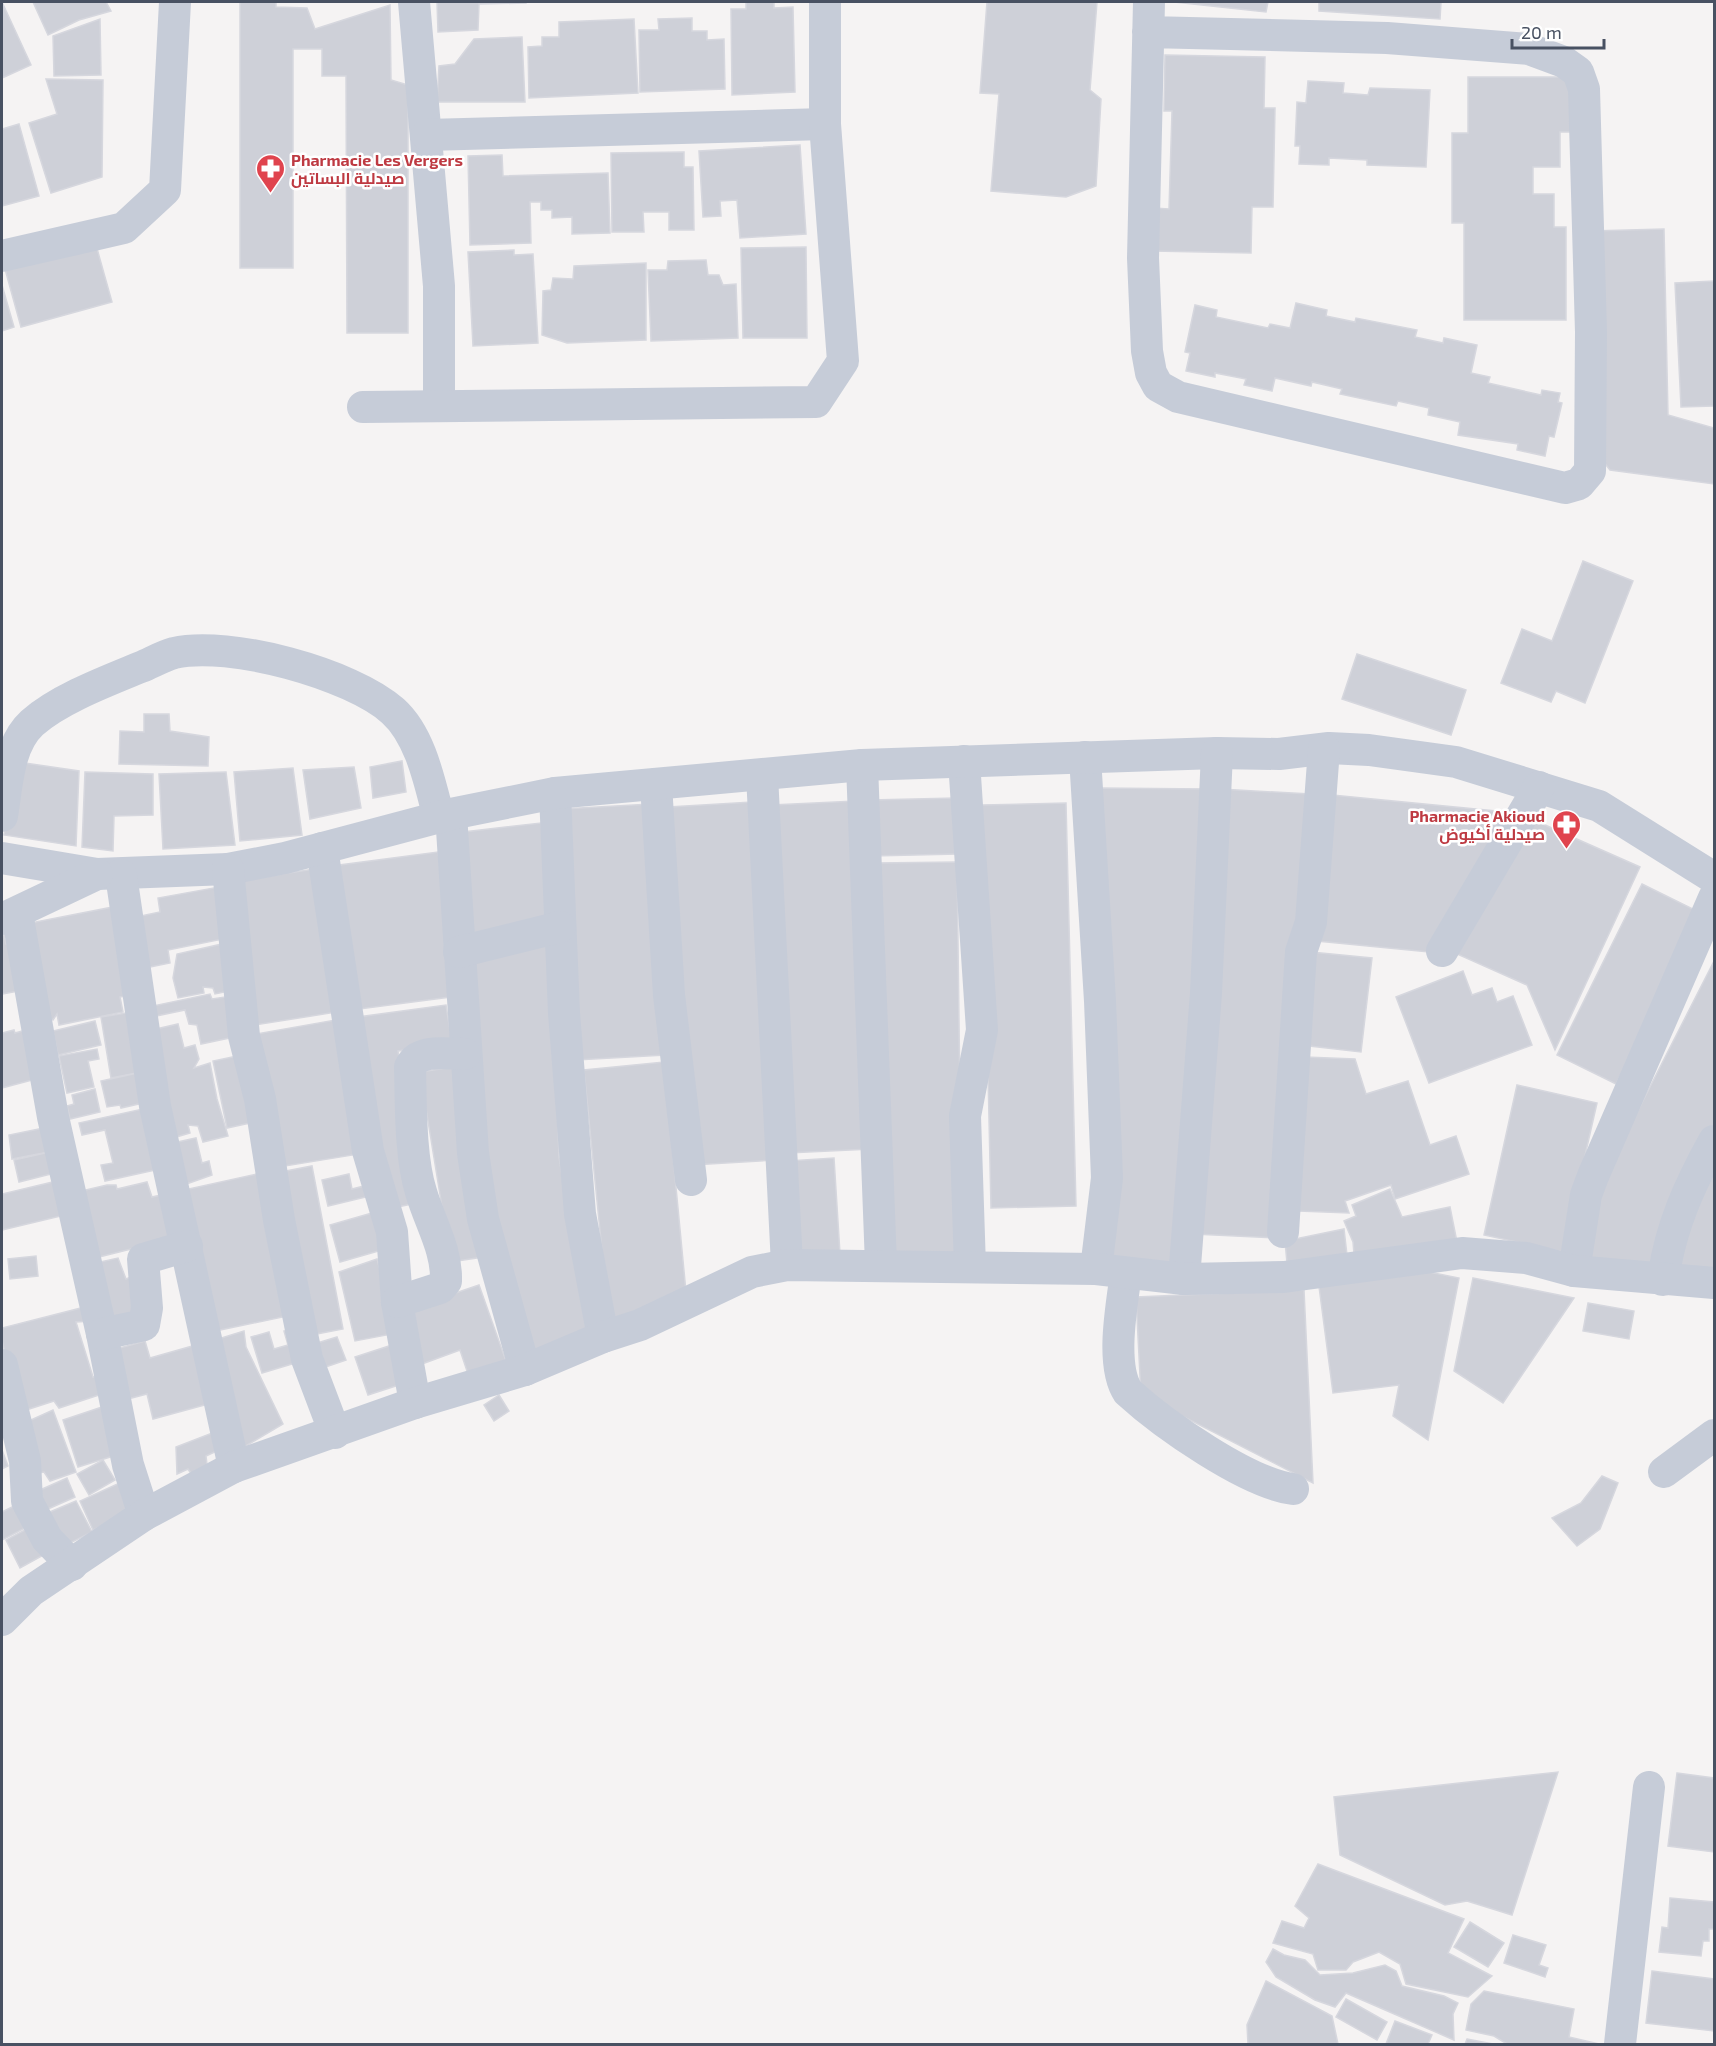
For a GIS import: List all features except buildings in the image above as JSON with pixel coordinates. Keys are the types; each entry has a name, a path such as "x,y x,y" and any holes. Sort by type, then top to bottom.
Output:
{"street":[{"path":"2,255 124,228 165,190 175,2"},
{"path":"414,2 439,286 440,406"},
{"path":"363,407 816,402 843,361 825,124 825,2"},
{"path":"1148,16 1529,49 1564,62 1578,72 1584,89 1591,332 1590,471 1579,484 1565,488 1178,397 1158,387 1151,373 1147,351 1143,258 1148,16"},
{"path":"427,135 825,124"},
{"path":"2,816 12,756 31,724 82,692 175,653 224,650 284,661 355,688 394,712 422,753 445,816 459,952 473,1153 483,1219 525,1370"},
{"path":"1283,1232 1301,952 1311,922 1324,749"},
{"path":"2,858 109,875 228,869 322,848 445,816 555,793 862,765 1217,753 1279,754 1324,749 1369,750 1456,762 1599,806 1714,878"},
{"path":"1184,1279 1206,993 1217,753"},
{"path":"1084,757 1100,1001 1111,1271 1122,1384 1128,1392 1183,1433 1247,1474 1275,1486 1293,1489"},
{"path":"964,760 982,1030 965,1116 970,1267"},
{"path":"862,765 881,1266"},
{"path":"762,775 787,1265"},
{"path":"656,784 669,995 690,1180"},
{"path":"1442,951 1539,787"},
{"path":"555,793 560,927 580,1214 603,1337"},
{"path":"322,848 368,1151 392,1232 397,1302 415,1403"},
{"path":"228,869 244,1036 260,1099 279,1220 307,1359 335,1433"},
{"path":"109,875 9,916 102,1334 128,1465 144,1515"},
{"path":"109,875 155,1106 234,1467"},
{"path":"1574,1271 1586,1195 1593,1176 1714,898"},
{"path":"459,952 560,927"},
{"path":"397,1302 440,1288 446,1281 446,1259 420,1191 411,1120 410,1067 420,1054 465,1054"},
{"path":"1663,1280 1668,1244 1680,1208 1714,1141"},
{"path":"102,1334 144,1325 147,1308 143,1259 187,1246"},
{"path":"2,1620 31,1591 144,1515 234,1467 415,1403 525,1370 603,1337 640,1325 752,1272 787,1265 1111,1271 1184,1279 1284,1276 1462,1253 1526,1258 1574,1271 1714,1283"},
{"path":"2,1365 25,1461 27,1501 47,1539 72,1564"},
{"path":"1664,1472 1714,1435"},
{"path":"1620,2044 1649,1787"}],"place":[{"name":"Pharmacie Les Vergers صيدلية البساتين","path":"270,194"},
{"name":"Pharmacie Akioud صيدلية أكيوض","path":"1566,850"}]}
